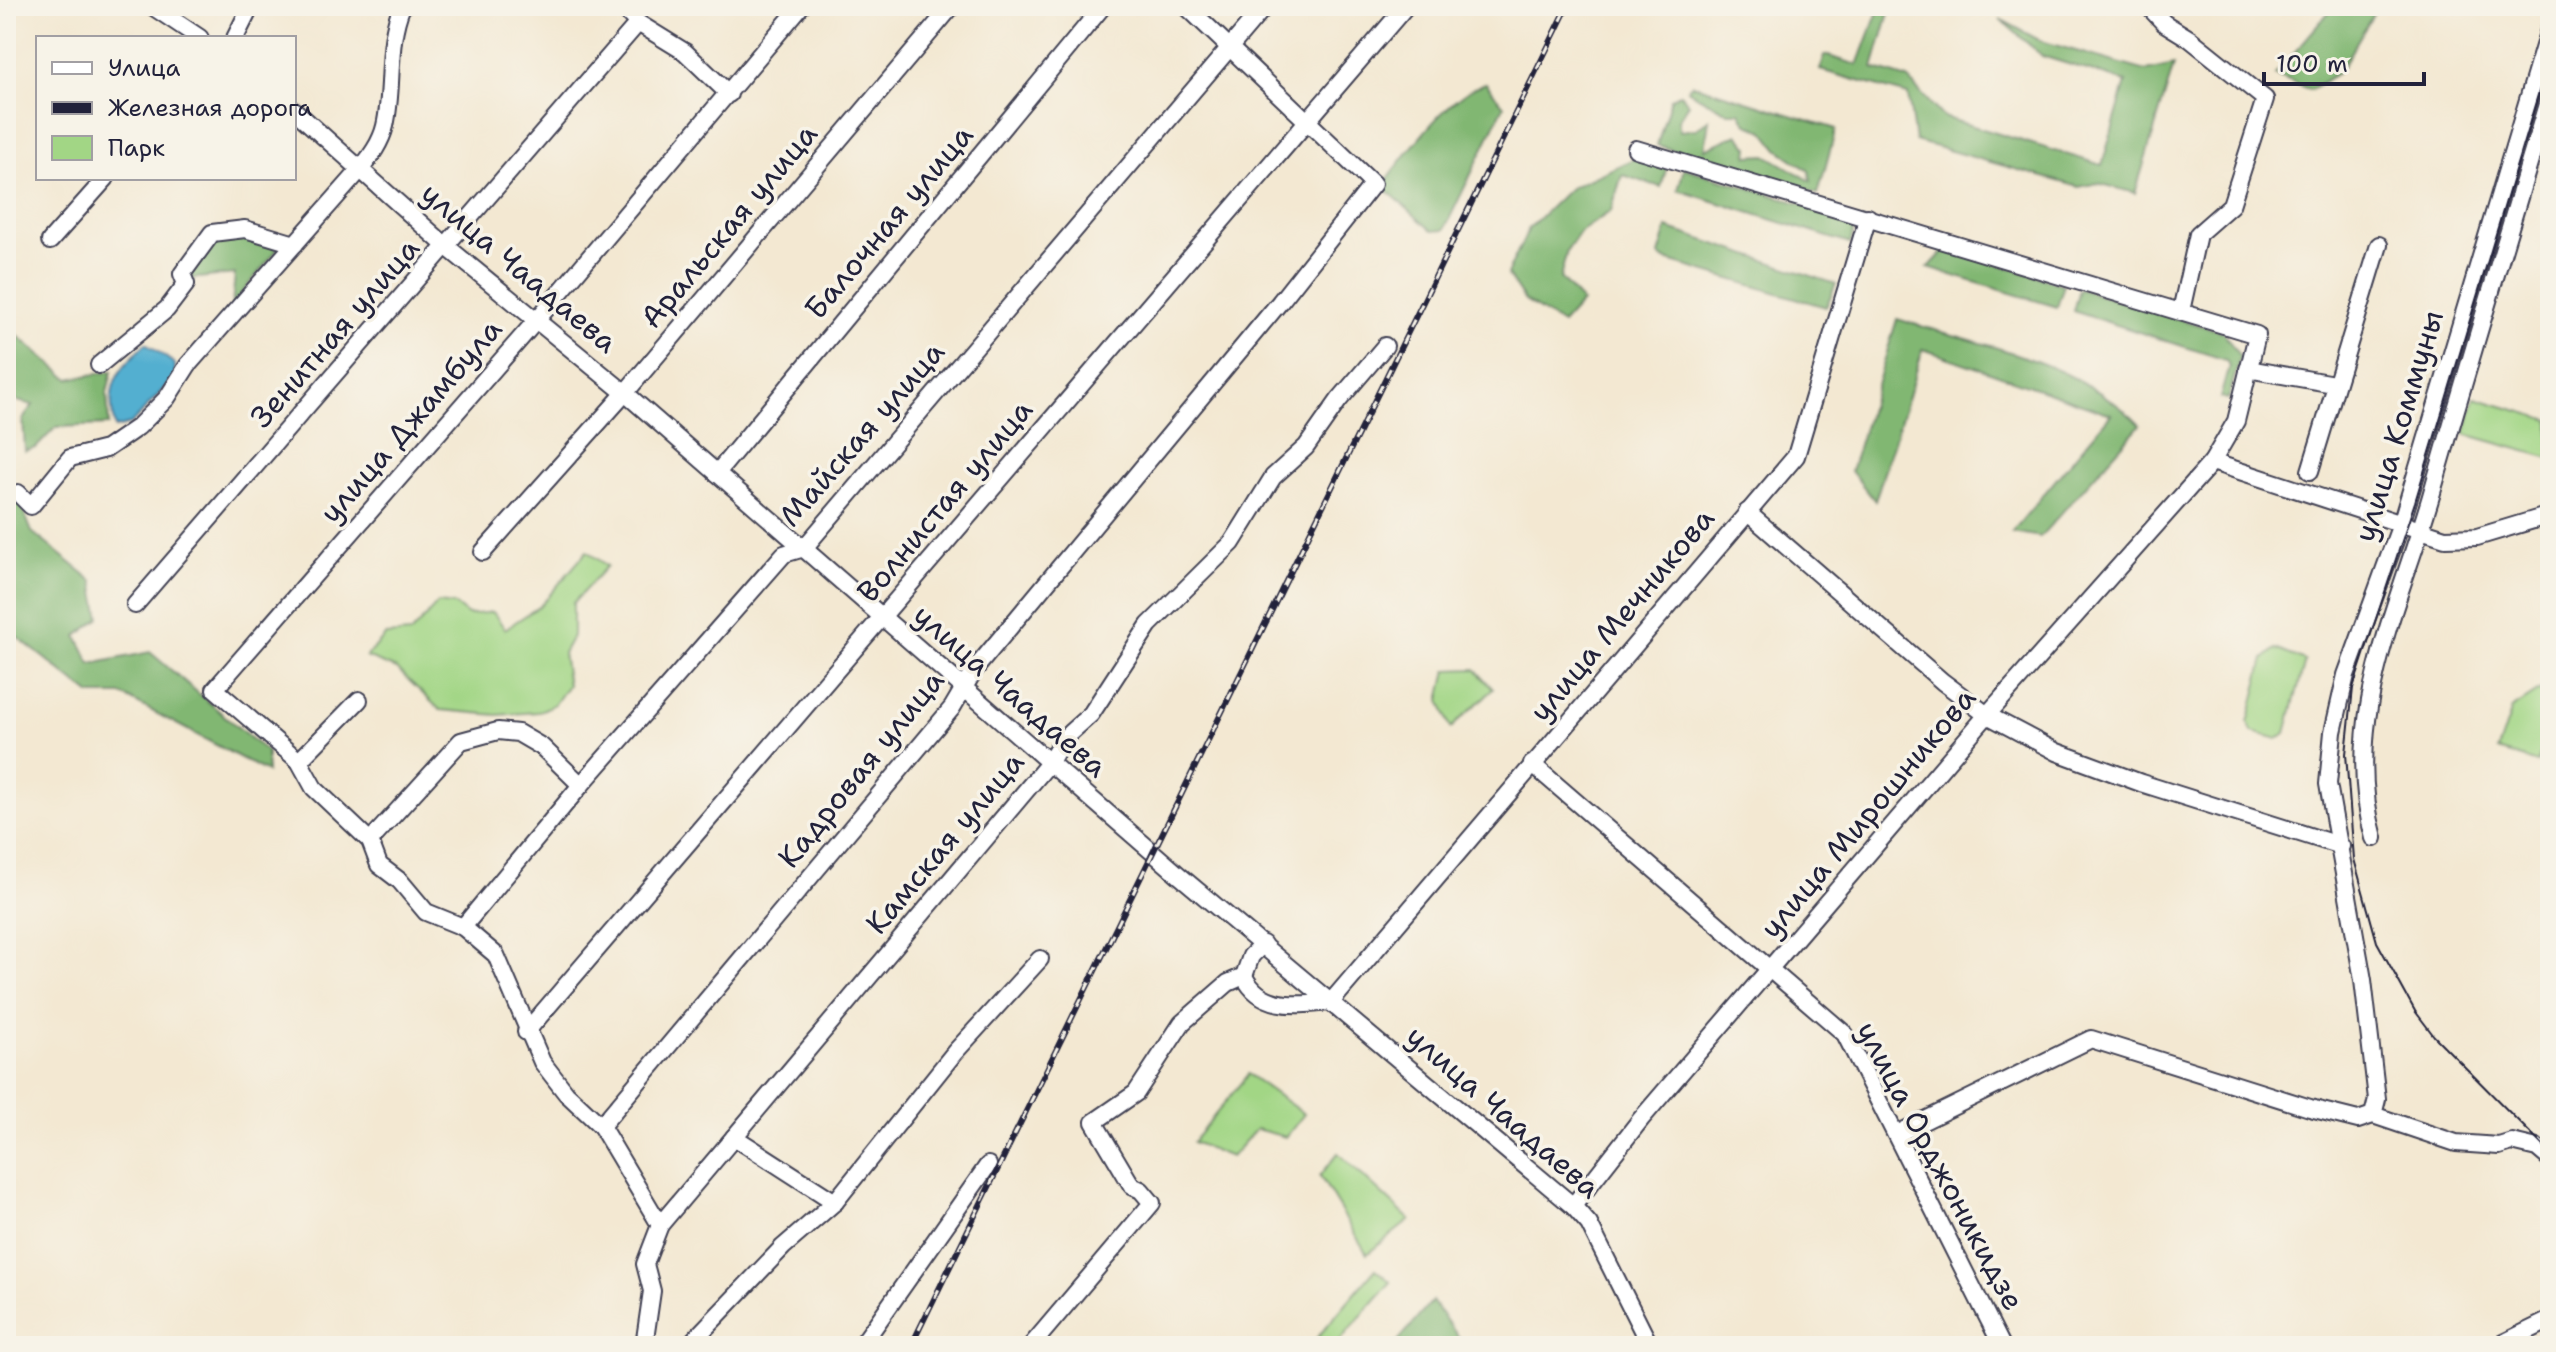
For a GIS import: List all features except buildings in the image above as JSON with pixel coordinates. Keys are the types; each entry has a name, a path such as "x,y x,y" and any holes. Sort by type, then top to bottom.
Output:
{"street":[{"path":"152,6 197,36"},
{"path":"236,36 251,6"},
{"path":"18,493 31,506 70,458 106,449 138,427 167,398 188,365 360,170 376,149 385,127 393,51 402,6"},
{"path":"621,6 638,23 685,52 729,94"},
{"name":"Аральская улица","path":"483,552 625,393 952,6"},
{"name":"Балочная улица","path":"717,473 1103,6"},
{"path":"1186,6 1306,123"},
{"name":"Майская улица","path":"463,927 581,785 784,554 804,548 1265,6"},
{"name":"Волнистая улица","path":"526,1032 1406,6"},
{"path":"2148,6 2164,23 2190,39 2265,99 2231,205 2198,234 2181,311"},
{"name":"улица Джамбула","path":"299,761 215,689 729,94 796,8"},
{"name":"Зенитная улица","path":"135,605 638,23"},
{"name":"улица Коммуны","path":"2374,838 2364,790 2363,738 2371,684 2550,26"},
{"name":"улица Коммуны","path":"2365,1118 2376,1086 2341,846 2328,784 2333,732 2346,675 2412,528 2550,94"},
{"name":"улица Чаадаева","path":"296,112 447,247 625,393 964,690 1573,1206 1589,1224 1650,1346"},
{"name":"Кадровая улица","path":"601,1126 964,690 975,669 1270,314 1373,184 1306,123"},
{"path":"1636,149 2257,335 2236,421 2212,462 2445,538 2469,539 2550,515"},
{"path":"50,241 104,180"},
{"name":"улица Мечникова","path":"1331,1002 1796,456 1868,217"},
{"path":"99,365 167,309 186,284 182,274 212,233 245,229 295,244"},
{"path":"2310,471 2334,384 2379,245"},
{"name":"Камская улица","path":"644,1346 652,1291 645,1264 660,1225 1050,762 1063,739 1091,714 1149,625 1232,543 1273,477 1306,447 1339,400 1385,346"},
{"path":"2248,369 2334,384"},
{"name":"улица Мирошникова","path":"1573,1206 1641,1119 1987,715 2212,462"},
{"path":"1747,512 1943,682 1987,715 2071,757 2341,846"},
{"path":"359,700 299,761 314,788 370,841 379,865 400,881 426,912 463,927 496,955 526,1032 542,1062 566,1093 601,1126 660,1225"},
{"path":"370,841 461,741 498,731 518,733 542,747 581,785"},
{"name":"улица Орджоникидзе","path":"1532,764 1845,1034 2002,1346"},
{"path":"1031,1346 1152,1203 1141,1190 1132,1186 1094,1122 1136,1093 1182,1023 1228,983 1244,976 1251,956 1263,944"},
{"path":"688,1344 783,1247 835,1202 955,1052 1040,959"},
{"path":"1244,976 1256,993 1274,1003 1331,1002"},
{"path":"1897,1134 2091,1039 2456,1143 2499,1146 2512,1142 2537,1148 2550,1159"},
{"path":"734,1137 835,1202"},
{"path":"861,1346 988,1165"},
{"path":"2497,1346 2550,1320"}],"green space":[{"path":"1880,6 1891,6 1873,68 1908,79 1943,117 2102,165 2126,82 2042,56 2000,19 2041,41 2146,71 2174,65 2135,193 2098,183 2079,187 1915,141 1908,95 1820,70 1825,55 1858,65"},
{"path":"2334,6 2378,6 2339,72 2310,90 2275,75"},
{"path":"1486,83 1504,106 1444,230 1432,231 1382,186 1443,112 1457,99"},
{"path":"1692,84 1836,129 1818,194 1657,145 1671,98 1680,94 1689,104 1678,120 1680,131 1696,129 1709,119 1705,149 1738,134 1749,147 1748,156 1766,155 1811,181 1809,171 1778,149 1764,131 1746,123 1740,112 1727,112 1687,90"},
{"path":"1642,155 1668,163 1661,187 1622,175 1611,211 1580,232 1567,251 1560,278 1582,302 1562,324 1525,301 1507,274 1529,228 1570,188"},
{"path":"1684,168 1857,221 1850,244 1678,190"},
{"path":"1667,228 1836,284 1826,307 1665,260 1659,255"},
{"path":"252,236 278,249 232,305 235,274 188,279 212,245"},
{"path":"1947,248 2064,285 2057,307 1928,268"},
{"path":"2079,289 2223,332 2240,357 2228,400 2220,398 2229,366 2226,360 2073,311"},
{"path":"6,308 13,332 69,379 112,371 107,393 109,425 56,427 36,448 25,451 23,419 33,405 13,400 6,417"},
{"path":"1897,319 2026,357 2057,370 2115,403 2140,425 2040,537 2012,532 2111,414 1923,349 1875,501 1851,471"},
{"path":"2475,398 2550,420 2550,458 2465,434"},
{"path":"6,467 32,532 93,581 100,618 77,636 91,664 150,652 267,752 267,772 122,695 91,695 6,628"},
{"path":"587,551 607,566 573,603 573,635 563,653 568,685 555,704 538,712 497,715 440,710 397,669 366,657 386,635 411,633 438,603 455,605 468,615 493,612 505,629 541,605"},
{"path":"2276,649 2305,661 2286,733 2278,739 2252,732 2248,723 2264,659"},
{"path":"1475,669 1493,689 1451,728 1440,700 1447,670"},
{"path":"2550,684 2550,725 2537,763 2498,750 2512,709"},
{"path":"1248,1074 1304,1114 1286,1137 1256,1129 1231,1157 1193,1142"},
{"path":"1338,1153 1410,1220 1367,1254 1320,1176"},
{"path":"1375,1269 1391,1282 1335,1346 1310,1346"},
{"path":"1432,1301 1465,1346 1394,1346"}],"water":[{"path":"146,343 175,364 175,377 131,424 115,428 111,400 116,380 120,371"}],"tram line":[{"path":"2550,55 2415,502 2353,688 2346,754 2354,859 2377,942 2415,1011 2434,1036 2550,1153"}],"railway":[{"path":"911,1346 1568,6"}]}
